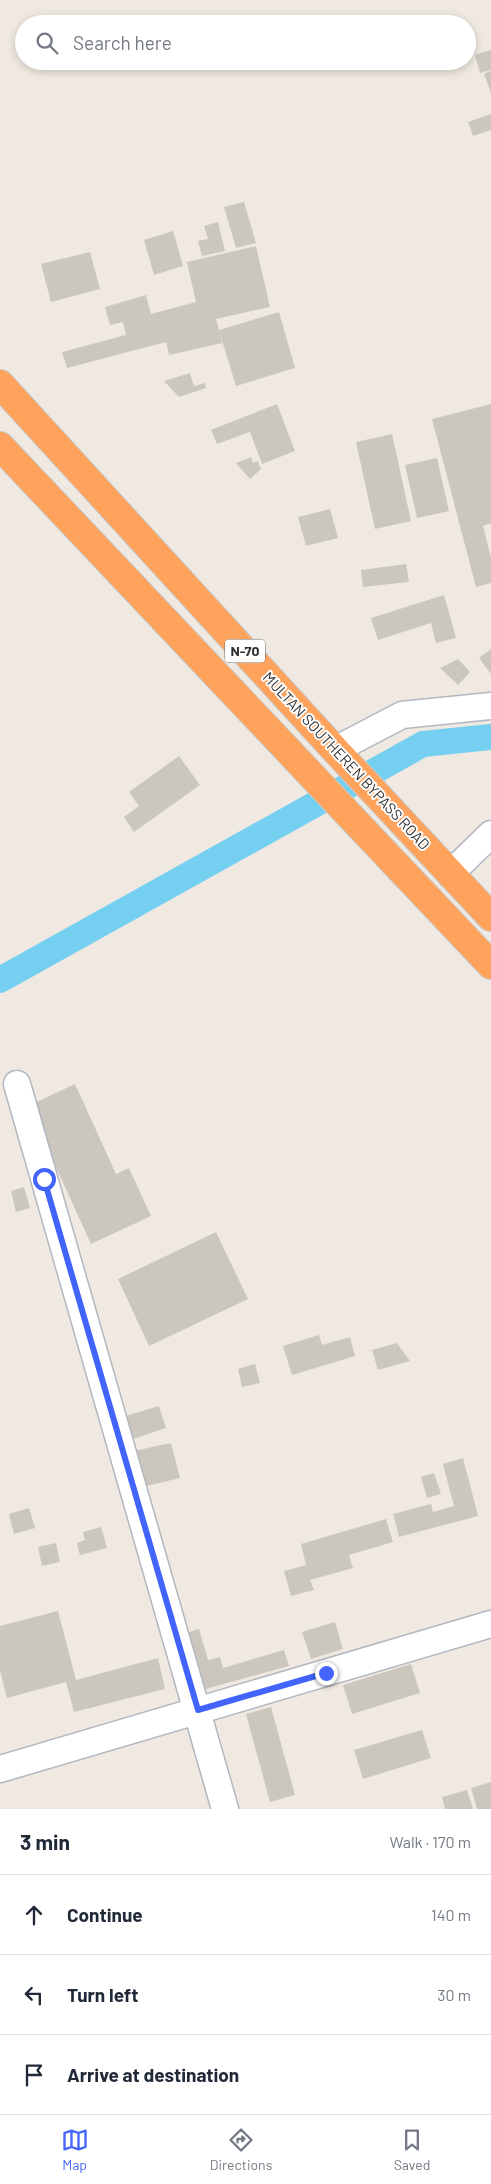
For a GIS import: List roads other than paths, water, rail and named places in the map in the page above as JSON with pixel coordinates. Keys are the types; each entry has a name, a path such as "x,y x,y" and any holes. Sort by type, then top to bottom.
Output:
{"highway":[{"name":"MULTAN SOUTHEREN BYPASS ROAD","path":"0,384 334,750 491,917"},
{"name":"N-70","path":"0,446 491,965"}],"street":[{"path":"334,750 402,715 491,706"},
{"path":"450,874 491,834"},
{"path":"17,1084 225,1809"},
{"path":"0,1769 491,1624"}],"waterway":[{"path":"0,980 423,744 491,737"}]}
